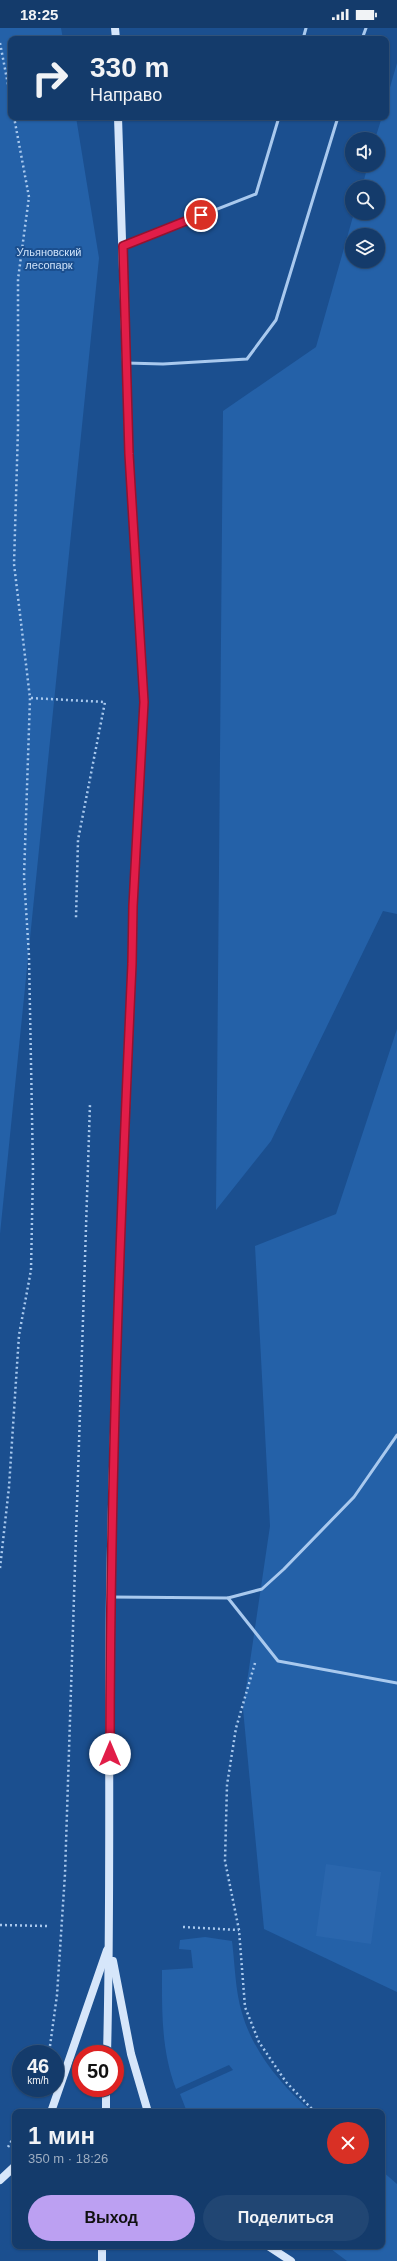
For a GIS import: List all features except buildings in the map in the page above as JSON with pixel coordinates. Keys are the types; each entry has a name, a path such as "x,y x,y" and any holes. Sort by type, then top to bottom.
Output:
{"main road":[{"path":"107,2045 110,1942 110,1597 115,1370 132,964 133,906 144,702 129,454 118,120"},
{"path":"52,2109 110,1942"},
{"path":"110,1942 131,2054 147,2109"},
{"path":"106,2097 106,2109"},
{"path":"0,2180 12,2169"},
{"path":"102,2249 102,2261"},
{"path":"273,2249 291,2261"}],"lane":[{"path":"123,246 256,194 278,120"},
{"path":"126,363 163,364 247,359 276,320 337,120"},
{"path":"110,1597 228,1598 262,1589 284,1570 354,1497 397,1434"},
{"path":"228,1598 278,1661 397,1683"}],"path":[{"path":"0,43 8,84"},
{"path":"0,1568 9,1486 19,1335 31,1270 33,1162 29,956 24,876 30,698 14,564 18,429 18,279 29,197 15,120"},
{"path":"30,698 106,702 78,840 76,918"},
{"path":"50,2045 56,2003 65,1874 90,1104"},
{"path":"262,1641 236,1728 227,1786 225,1861 239,1930 245,2007 259,2042 286,2082 312,2109"},
{"path":"0,1925 47,1926"},
{"path":"183,1927 239,1930"}],"green space":[{"name":"Ульяновский лесопарк","path":"0,28 61,28 62,36 8,36 8,120 76,120 99,258 0,1234"},
{"path":"397,63 397,914 383,911 271,1141 216,1210 223,411 316,347 345,245 345,268 385,268 385,228 350,228 352,220 385,220 385,180 364,180 366,172 385,172 385,132 377,132 381,120 389,120 389,91"},
{"path":"397,1029 397,1992 264,1929 243,1709 270,1526 255,1246 336,1214"},
{"path":"205,1937 232,1941 240,2004 253,2041 261,2055 280,2080 309,2109 186,2109 180,2094 233,2070 229,2065 176,2089 167,2060 163,2030 162,1970 193,1968 191,1950 179,1949 180,1940"},
{"path":"385,2174 397,2184 397,2261 347,2261 331,2249 385,2249"}],"route":[{"path":"110,1754 110,1597 115,1370 132,964 133,906 144,702 129,454 123,246 201,215"}]}
